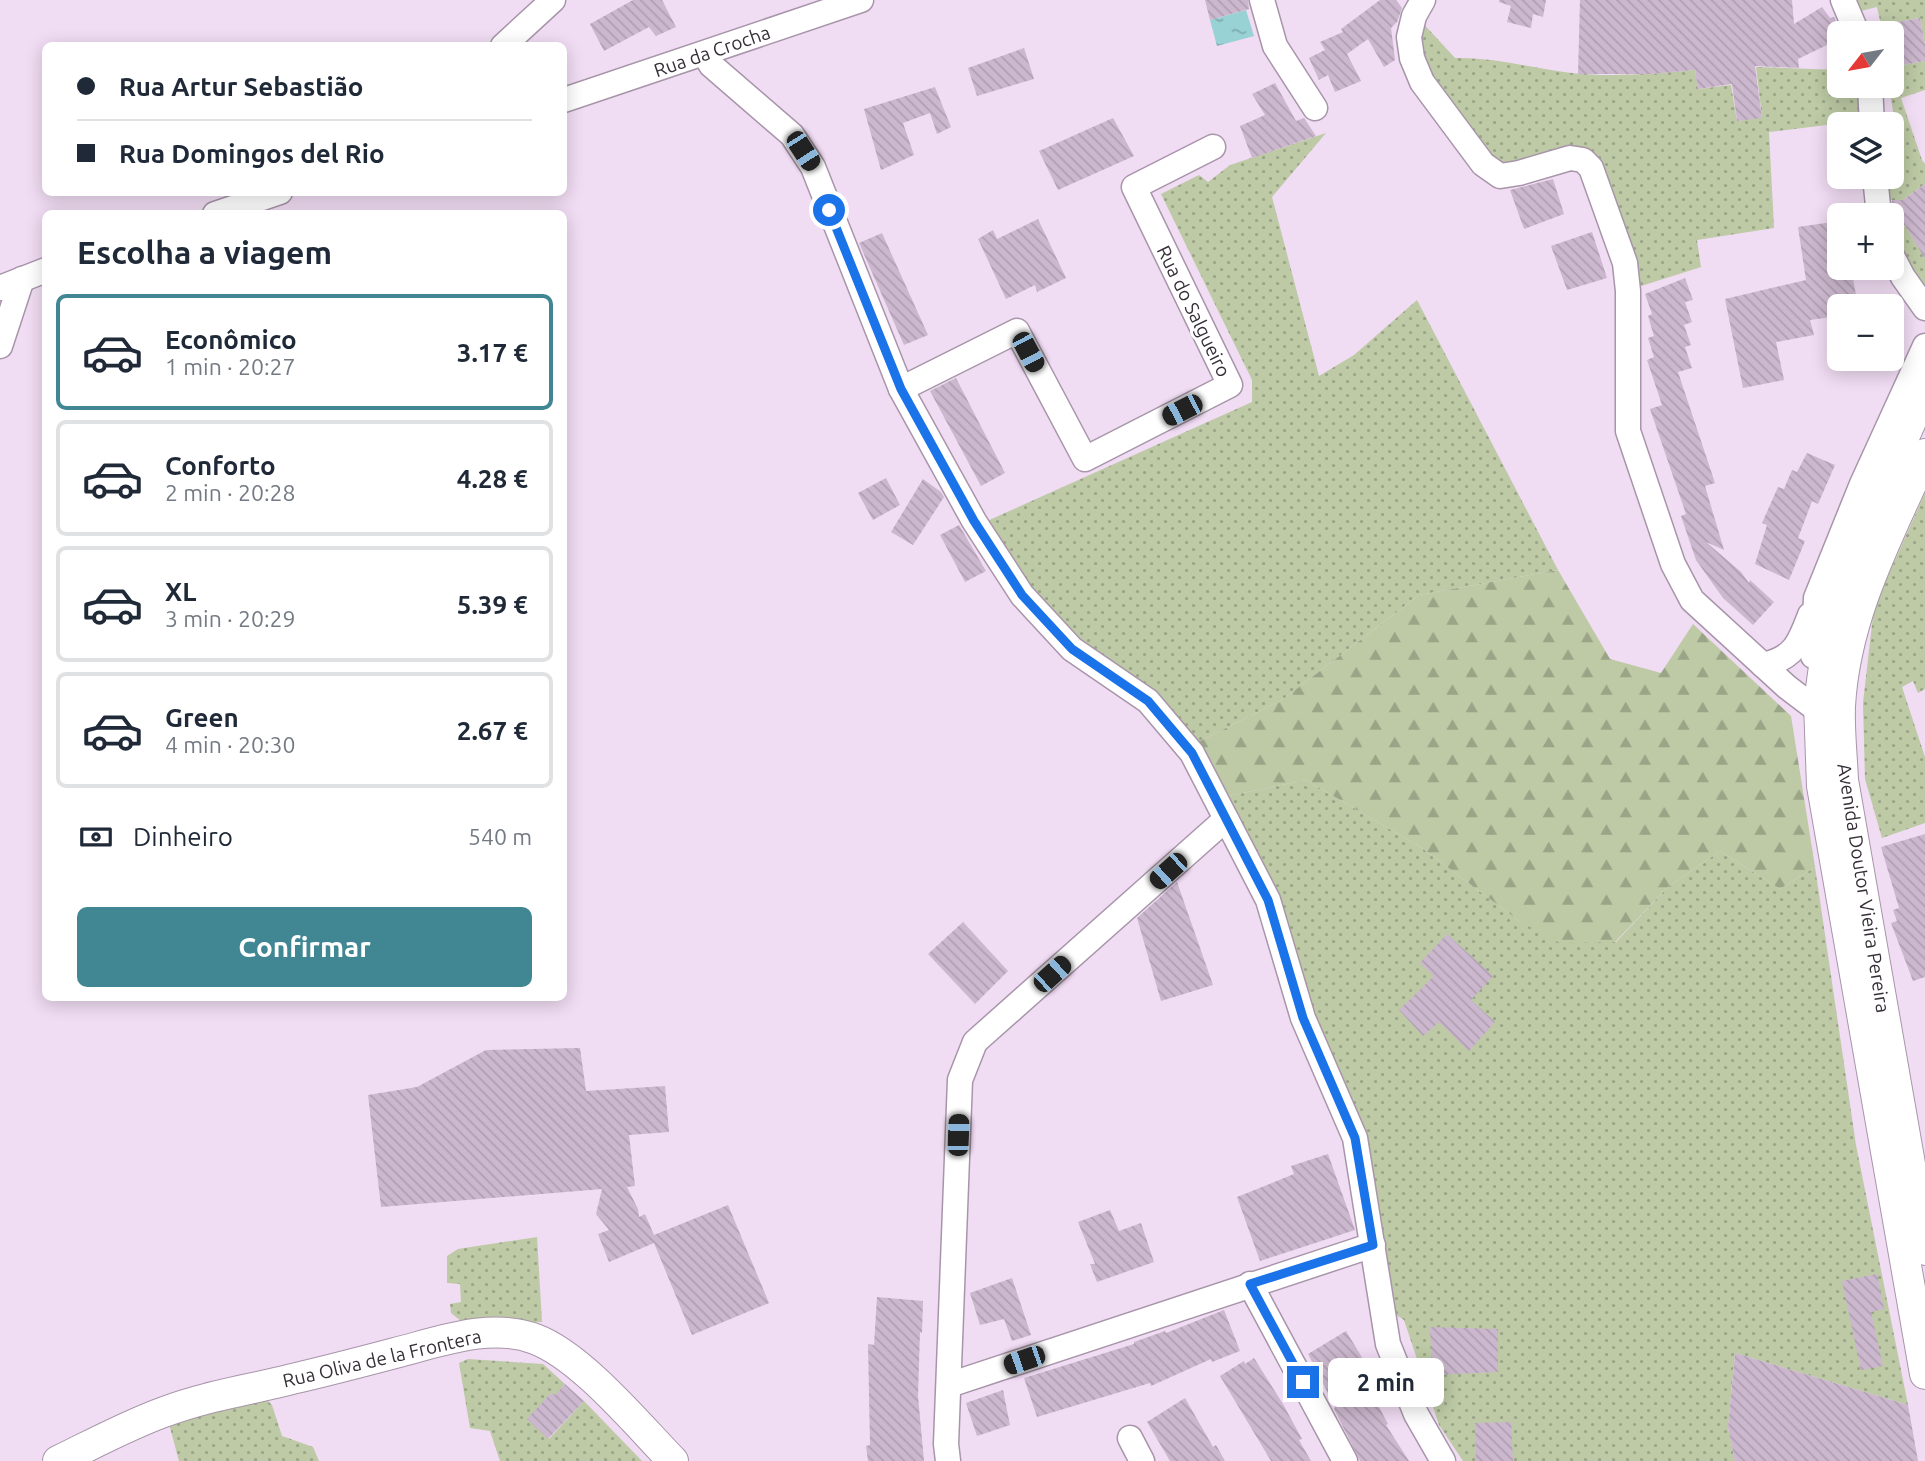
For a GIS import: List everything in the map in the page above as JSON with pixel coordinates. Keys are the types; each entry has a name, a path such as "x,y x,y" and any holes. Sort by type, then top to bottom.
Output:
{"main road":[{"name":"Avenida Doutor Vieira Pereira","path":"1925,389 1854,552 1830,623 1820,712 1822,786 1925,1374"},
{"name":"Avenida Doutor Vieira Pereira","path":"1925,454 1875,563 1852,628 1840,705 1843,780 1925,1250"},
{"name":"Rua Oliva de la Frontera","path":"58,1461 141,1420 211,1397 290,1380 440,1341 503,1333 534,1338 560,1351 598,1384 673,1461"}],"street":[{"path":"507,42 553,0"},
{"name":"Rua da Crocha","path":"567,99 861,0"},
{"path":"1262,0 1275,46 1315,108"},
{"path":"1423,0 1414,16 1409,37 1412,58 1422,82 1483,164 1500,176 1570,158 1583,160 1591,168 1625,263 1628,291 1628,431 1673,564 1692,600 1763,665 1820,712"},
{"path":"1843,0 1852,21"},
{"path":"705,54 711,65 792,135 813,167 901,389 974,521 1022,595 1072,649 1148,701 1192,753 1268,900 1303,1018 1355,1138 1388,1344 1416,1414 1443,1461"},
{"name":"Rua do Salgueiro","path":"901,389 1017,331 1085,459 1230,385 1134,187 1213,147"},
{"path":"227,210 268,196"},
{"path":"0,346 11,283 42,271"},
{"path":"1904,278 1925,308"},
{"name":"Avenida Doutor Vieira Pereira","path":"1820,712 1812,680 1816,598 1862,484 1925,346"},
{"path":"1763,665 1783,661 1801,639 1816,598"},
{"path":"948,1461 946,1444 960,1080 975,1042 1226,819"},
{"path":"948,1385 1373,1245"},
{"path":"1250,1284 1345,1461"},
{"path":"1130,1438 1142,1461"}],"green space":[{"path":"1849,0 1925,0 1925,45 1920,18 1880,21 1877,7 1861,11"},
{"path":"1420,20 1455,58 1482,59 1597,75 1695,70 1698,89 1731,85 1737,121 1762,117 1756,67 1827,70 1827,98 1858,98 1858,112 1827,112 1827,125 1769,132 1774,228 1697,240 1701,267 1635,288 1596,165 1499,170 1424,79"},
{"path":"1925,61 1925,90 1904,97 1904,65"},
{"path":"1891,98 1901,98 1925,164 1925,184 1903,200 1886,200 1886,189 1904,189 1904,112 1893,112"},
{"path":"1326,133 1272,197 1319,376 1354,355 1417,300 1558,570 1419,595 1282,700 1196,743 1078,641 1027,590 985,522 1252,402 1252,380 1161,194 1199,175 1208,182 1230,165"},
{"path":"1904,226 1922,253 1925,251 1925,296 1904,261"},
{"path":"1925,493 1925,689 1918,693 1913,681 1902,687 1925,757 1925,823 1882,838 1865,779 1863,703 1874,607"},
{"path":"1558,570 1610,659 1661,673 1693,624 1791,716 1815,867 1780,889 1720,851 1668,887 1615,942 1560,943 1519,921 1422,848 1306,780 1223,797 1196,743 1282,700 1419,595"},
{"path":"1306,780 1422,848 1519,921 1616,942 1668,887 1720,851 1780,889 1815,867 1856,1145 1908,1405 1735,1353 1728,1428 1735,1461 1463,1461 1439,1425 1404,1320 1389,1310 1380,1245 1223,797"},
{"path":"537,1237 542,1322 467,1326 451,1313 450,1304 461,1302 460,1284 447,1283 447,1256 458,1249"},
{"path":"468,1359 543,1364 565,1384 555,1396 551,1393 528,1420 549,1439 584,1401 642,1461 500,1461 490,1431 470,1428 459,1363"},
{"path":"263,1396 272,1405 282,1436 313,1447 319,1461 179,1461 168,1420"}],"water":[{"path":"1246,10 1254,36 1217,46 1210,20"}],"building":[{"path":"633,0 662,0 676,27 656,36 649,27 604,51 590,24"},
{"path":"1205,0 1248,0 1249,9 1210,20"},
{"path":"1380,0 1396,0 1402,8 1397,22 1391,28 1395,60 1384,67 1368,39 1347,54 1361,81 1335,92 1328,75 1319,80 1309,58 1325,50 1320,42 1343,32 1341,29"},
{"path":"1499,0 1546,0 1543,17 1533,14 1531,28 1507,22 1511,6"},
{"path":"1580,0 1792,0 1794,24 1822,7 1836,21 1827,21 1827,45 1798,59 1799,68 1755,66 1762,118 1737,121 1732,84 1698,89 1695,70 1650,74 1578,74"},
{"path":"1920,18 1925,61 1904,65 1903,21"},
{"path":"1024,48 1034,79 977,96 968,68"},
{"path":"1275,83 1296,121 1304,118 1316,136 1252,158 1240,126 1265,115 1252,94"},
{"path":"935,87 951,127 937,134 930,113 903,123 914,155 881,170 864,109"},
{"path":"1113,118 1134,156 1058,190 1039,151"},
{"path":"1553,179 1564,214 1524,229 1510,190"},
{"path":"1925,184 1925,259 1904,226 1904,203 1892,203 1892,200 1903,200"},
{"path":"1038,219 1066,278 1037,292 1035,285 1006,299 978,239 993,230 997,239"},
{"path":"1827,223 1827,280 1853,280 1856,294 1827,294 1827,318 1810,320 1814,335 1776,342 1784,380 1743,388 1725,299 1806,280 1798,227"},
{"path":"1592,232 1607,278 1567,290 1551,246"},
{"path":"882,233 928,335 904,345 859,243"},
{"path":"1685,278 1693,300 1685,302 1692,322 1684,325 1691,345 1685,347 1692,368 1678,372 1715,483 1705,486 1724,550 1706,542 1741,572 1749,583 1750,580 1774,602 1753,625 1723,598 1696,560 1681,516 1686,514 1650,409 1662,405 1647,360 1654,357 1648,338 1654,336 1648,316 1652,314 1645,294"},
{"path":"956,378 1005,473 981,486 930,391"},
{"path":"1807,453 1835,465 1818,504 1812,501 1798,538 1805,541 1789,580 1755,564 1767,525 1762,523 1778,487 1784,489 1792,470 1797,472"},
{"path":"886,478 900,505 873,520 858,493"},
{"path":"923,479 944,497 913,545 891,532"},
{"path":"959,525 986,571 965,582 940,535"},
{"path":"1925,834 1925,977 1913,981 1891,923 1897,921 1893,910 1899,908 1881,847"},
{"path":"1177,882 1213,985 1161,1001 1137,918"},
{"path":"963,922 1008,971 975,1004 928,954"},
{"path":"1447,934 1493,976 1471,1000 1495,1022 1469,1051 1439,1022 1423,1036 1399,1010 1434,976 1420,963"},
{"path":"580,1048 586,1091 665,1086 669,1132 629,1135 635,1186 627,1187 639,1217 645,1214 654,1235 728,1205 769,1303 692,1335 654,1243 609,1262 598,1234 609,1230 596,1214 602,1189 381,1207 368,1095 417,1087 486,1050"},
{"path":"1328,1154 1355,1230 1260,1261 1237,1197 1294,1174 1291,1166"},
{"path":"1110,1210 1119,1231 1141,1223 1154,1262 1097,1282 1090,1264 1095,1264 1078,1222"},
{"path":"1877,1274 1884,1309 1871,1312 1883,1366 1861,1370 1842,1281"},
{"path":"1012,1278 1031,1335 1012,1341 1004,1319 980,1325 970,1293"},
{"path":"877,1297 923,1301 918,1396 924,1461 868,1461 868,1344 874,1345"},
{"path":"1224,1310 1240,1351 1212,1362 1211,1359 1151,1386 1150,1383 1037,1417 1024,1378 1134,1344"},
{"path":"1430,1327 1498,1329 1498,1372 1432,1375"},
{"path":"1346,1331 1369,1369 1361,1373 1388,1424 1386,1425 1409,1461 1360,1461 1334,1409 1308,1354"},
{"path":"1735,1353 1908,1405 1918,1461 1735,1461 1728,1428"},
{"path":"1254,1358 1283,1404 1311,1461 1271,1461 1220,1376"},
{"path":"565,1384 584,1401 548,1439 527,1419 551,1393 555,1395"},
{"path":"1003,1390 1010,1425 977,1436 966,1403"},
{"path":"1185,1398 1213,1447 1216,1445 1225,1461 1170,1461 1147,1422"},
{"path":"1511,1422 1513,1461 1476,1461 1475,1423"}],"route":[{"path":"829,210 901,389 974,521 1022,595 1072,649 1148,701 1192,753 1268,900 1303,1018 1355,1138 1373,1245 1250,1284 1303,1382"}]}
